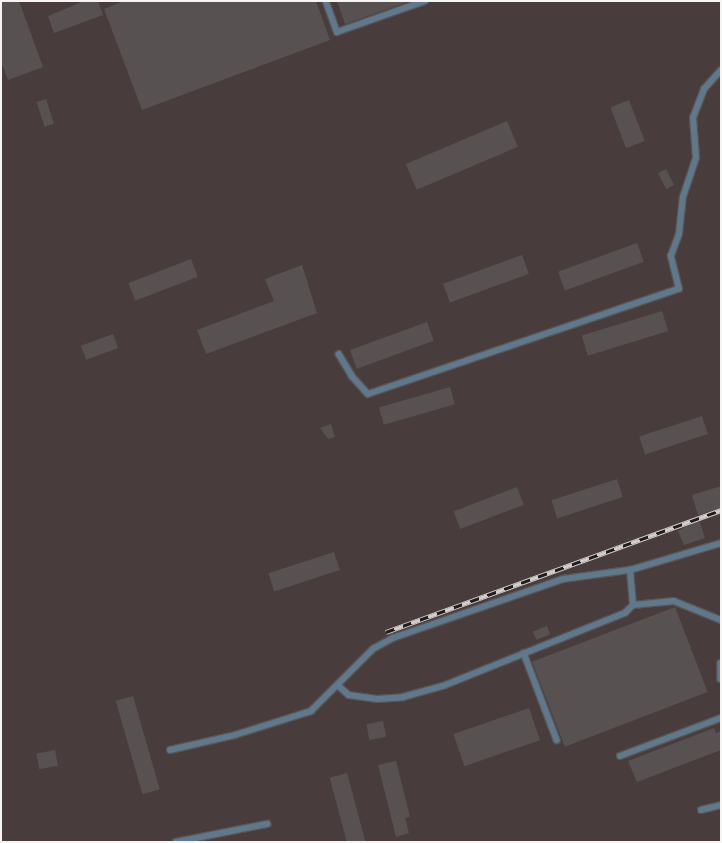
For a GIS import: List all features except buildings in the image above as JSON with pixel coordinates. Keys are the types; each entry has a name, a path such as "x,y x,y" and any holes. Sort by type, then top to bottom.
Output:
{"lane":[{"path":"326,1 337,32 425,1"},
{"path":"340,354 352,376 368,394 679,289 671,256 679,234 683,197 696,158 693,118 704,89 721,70"},
{"path":"170,750 303,715 321,704 373,649 393,638 563,579 602,571 630,570 721,543"},
{"path":"630,570 634,605"},
{"path":"339,686 349,695 377,699 403,697 443,686 625,613 634,605 674,601 721,620"},
{"path":"524,653 557,740"},
{"path":"721,663 721,679"},
{"path":"620,756 721,718"},
{"path":"701,810 721,805"},
{"path":"176,842 267,824"}],"shaded area":[{"path":"1,1 721,1 721,842 1,842"}],"railway":[{"path":"386,632 721,510"}]}
